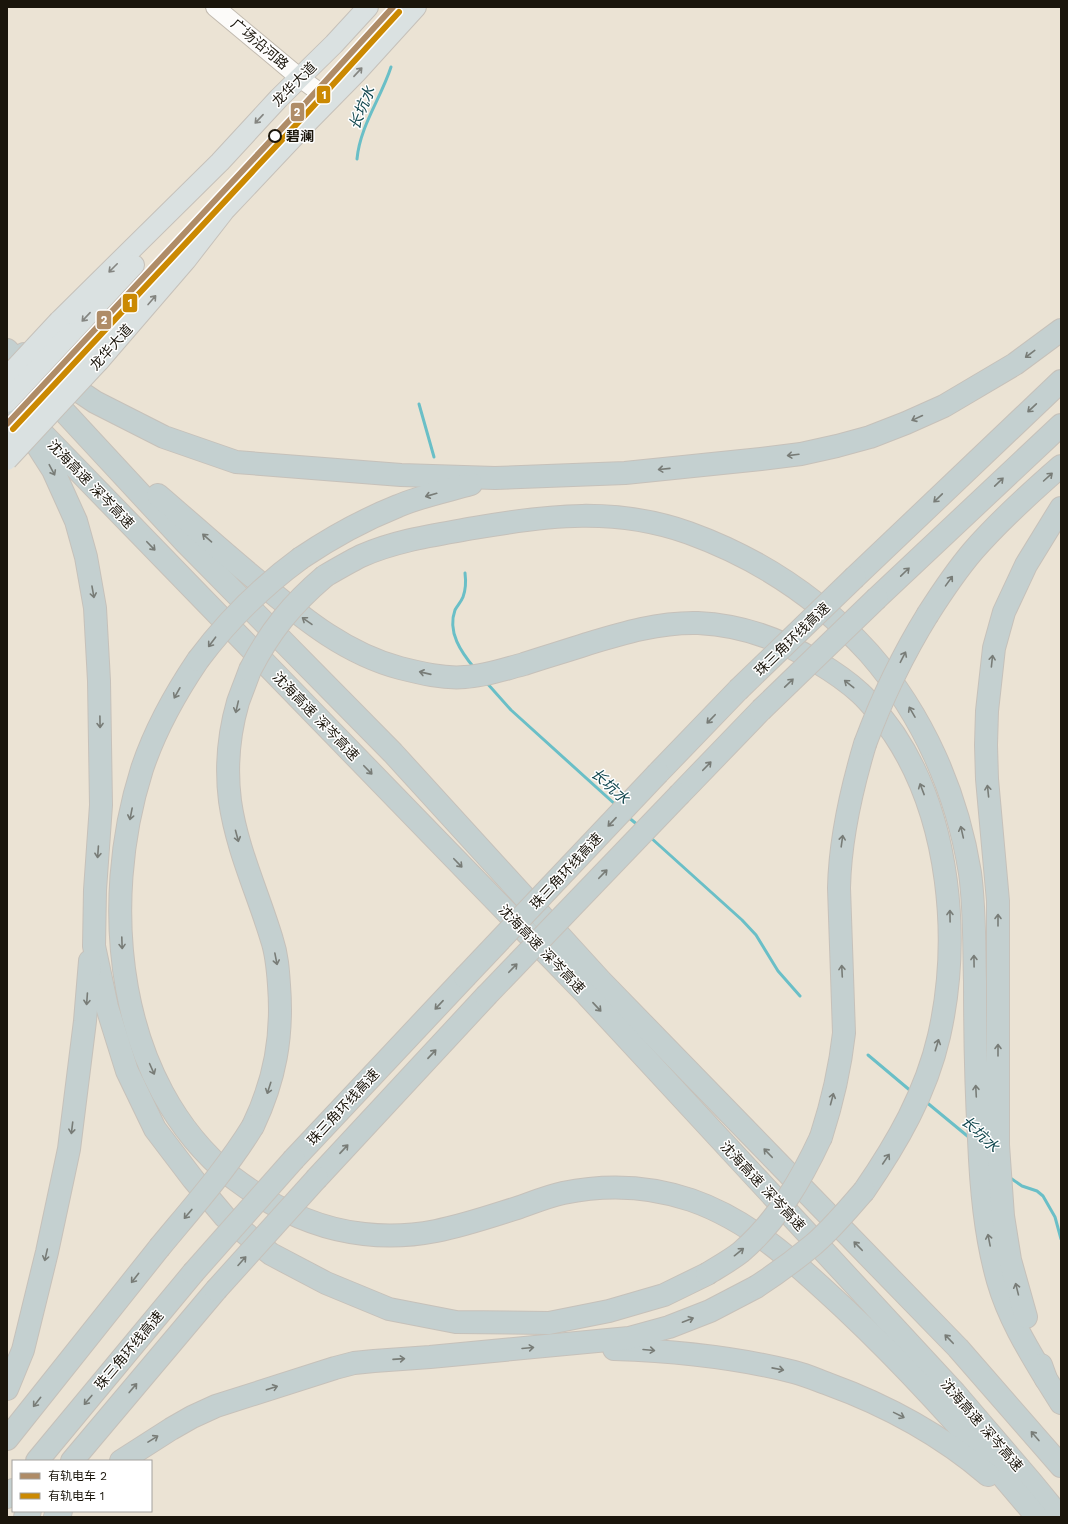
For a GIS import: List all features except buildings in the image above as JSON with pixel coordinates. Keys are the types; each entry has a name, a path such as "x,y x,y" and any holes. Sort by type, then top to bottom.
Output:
{"highway":[{"path":"7,341 19,351 95,402 164,437 236,462 401,475 496,478 625,473 800,454 837,446 870,437 944,406 1015,364 1061,330"},
{"name":"沈海高速 深岑高速","path":"7,350 185,542 393,753 606,985 958,1348 1061,1466"},
{"name":"珠三角环线高速","path":"38,1460 193,1273 294,1159 658,773 738,690 1061,382"},
{"name":"沈海高速 深岑高速","path":"7,397 587,995 955,1393 1060,1517"},
{"path":"7,402 24,423 53,470 76,521 86,557 95,608 99,682 101,805 85,1021 69,1149 46,1256 23,1350 7,1389"},
{"path":"75,423 254,578 302,617 332,638 363,655 397,667 434,675 463,677 492,673 640,629 668,624 697,623 734,627 800,651 832,671 861,694 881,716 900,744 915,772 930,811 943,860 950,909 950,956 945,1005 939,1039 925,1082 909,1118 889,1155 864,1191 840,1218 815,1244 786,1267 756,1287 710,1311 669,1327 628,1338 554,1346 374,1361 335,1368 216,1406 171,1429 123,1460"},
{"name":"珠三角环线高速","path":"73,1460 216,1290 317,1178 486,996 761,710 877,598 1061,425"},
{"path":"95,890 94,946 107,1007 130,1078 155,1129 193,1179 225,1217 271,1254 326,1283 389,1309 456,1322 549,1323 609,1310 664,1294 707,1274 740,1252 766,1227 788,1199 806,1169 821,1137 836,1084 842,1052 844,1033 839,904 840,864 847,814 865,744 892,677 909,645 948,582 994,528 1061,466"},
{"path":"496,478 399,505 341,532 277,575 250,600 215,637 180,686 164,715 143,768 134,800 126,837 121,892 122,947 126,989 138,1034 166,1098 180,1123 203,1150 223,1169 269,1203 319,1224 360,1234 395,1236 426,1234 481,1220 560,1194 609,1187 634,1188 664,1192 721,1211 745,1225 797,1266 890,1351 996,1468 1036,1517"},
{"path":"1046,1379 1020,1300 1010,1260 1003,1216 998,1146 998,901 987,778 986,745 987,711 994,648 1004,612 1026,565 1061,508"},
{"path":"7,1439 224,1169 238,1149 263,1105 274,1068 279,1041 281,1021 278,969 273,942 238,840 230,800 229,767 230,740 238,703 250,670 261,648 274,628 306,591 325,576 363,555 430,535 516,520 576,515 602,515 648,521 711,541 744,556 780,577 819,605 853,636 882,669 911,709 937,759 954,803 962,831 971,877 974,933 978,1130 980,1169 988,1239 999,1284 1013,1320 1027,1348 1061,1403"},
{"path":"554,1346 648,1350 732,1360 802,1375 855,1394 907,1419 938,1437 972,1461 1015,1497 1036,1517"}],"main road":[{"name":"龙华大道","path":"7,377 65,327 177,219 199,192 220,162 368,7"},
{"name":"龙华大道","path":"7,460 178,252 224,211 356,74 416,7"},
{"name":"龙华大道","path":"7,402 65,327"},
{"name":"龙华大道","path":"7,436 94,355"}],"street":[{"name":"广场沿河路","path":"215,7 303,75"},
{"name":"广场沿河路","path":"230,7 330,100"}],"waterway":[{"name":"长坑水","path":"357,159 366,124 391,67"},
{"name":"长坑水","path":"419,404 434,457"},
{"name":"长坑水","path":"465,573 465,591 455,610 453,626 454,634 460,649 475,669"},
{"name":"长坑水","path":"486,682 511,710 617,806"},
{"name":"长坑水","path":"628,817 639,826"},
{"name":"长坑水","path":"650,837 742,920 756,935 778,971 800,996"},
{"name":"长坑水","path":"868,1055 912,1092"},
{"name":"长坑水","path":"925,1101 971,1139"},
{"name":"长坑水","path":"1009,1177 1022,1186 1037,1191 1043,1196 1055,1217 1061,1239"}],"tram line":[{"name":"2","path":"7,424 393,7"},
{"name":"1","path":"13,429 399,12"}],"place":[{"name":"碧澜","path":"275,136"}]}
